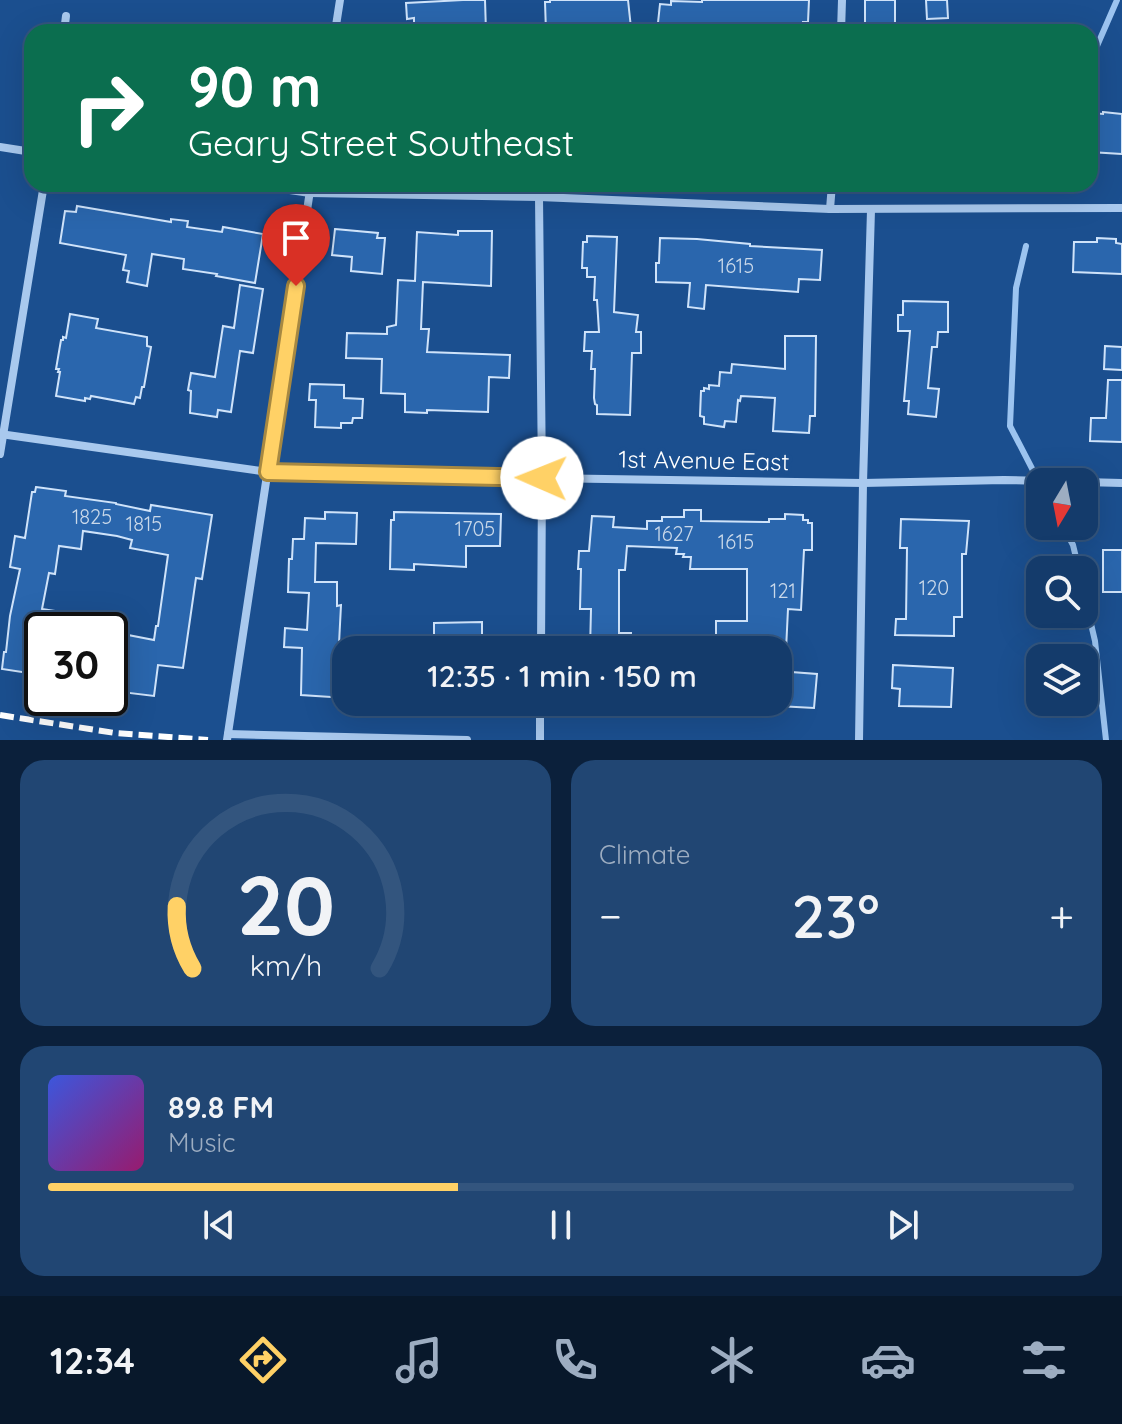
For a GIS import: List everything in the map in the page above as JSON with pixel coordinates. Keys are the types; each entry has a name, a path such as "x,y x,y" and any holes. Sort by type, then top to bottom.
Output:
{"street":[{"path":"336,24 340,0"},
{"path":"841,24 842,0"},
{"path":"65,24 66,16"},
{"path":"0,147 24,151"},
{"path":"0,454 43,192"},
{"path":"310,192 228,737 467,740"},
{"path":"412,192 871,210 1122,208"},
{"path":"830,209 831,192"},
{"path":"539,197 541,636"},
{"path":"859,740 871,210"},
{"name":"1st Avenue East","path":"2,434 268,472 863,483 1004,480 1122,483"},
{"path":"540,716 540,740"}],"building":[{"path":"485,0 486,24 414,24 414,18 407,19 406,3"},
{"path":"628,0 631,24 546,24 545,2"},
{"path":"809,0 808,22 658,24 660,4 671,5 671,1"},
{"path":"865,0 895,0 895,24 865,24"},
{"path":"926,0 947,0 948,18 927,19"},
{"path":"1098,114 1122,114 1122,154 1098,152"},
{"path":"77,206 171,222 171,219 188,221 187,227 222,232 223,227 263,234 255,283 183,269 184,259 152,254 147,286 127,282 129,271 123,270 126,255 60,243 65,211 76,212"},
{"path":"335,229 378,233 377,238 385,238 382,274 351,271 352,257 332,255"},
{"path":"458,231 492,231 491,286 423,282 421,329 429,329 427,352 510,355 509,378 489,377 488,412 405,412 405,394 381,393 382,359 346,358 347,333 387,334 387,327 396,325 398,280 415,281 417,232 458,235"},
{"path":"587,236 617,237 614,312 638,315 636,332 641,332 641,353 632,353 630,415 597,414 595,369 591,369 592,351 584,351 585,332 599,332 597,300 594,300 595,277 587,277 587,268 582,268 583,242 587,242"},
{"path":"660,238 822,250 820,280 799,279 798,292 706,285 704,309 688,307 690,283 656,282"},
{"path":"1097,238 1116,239 1116,243 1122,244 1122,274 1073,272 1074,242 1097,242"},
{"path":"240,285 263,289 253,353 240,351 231,412 218,410 217,417 190,413 191,391 188,390 191,373 215,377 223,326 234,328"},
{"path":"903,301 948,302 948,332 938,332 937,347 932,347 928,388 939,389 936,417 908,414 909,401 904,401 910,331 898,331 898,315 903,315"},
{"path":"70,314 98,319 96,328 147,337 147,346 151,347 144,387 134,404 91,396 85,401 56,396 60,372 56,369"},
{"path":"785,336 816,336 815,416 810,416 809,433 773,431 775,398 741,396 736,422 725,421 724,427 704,424 704,417 700,416 701,391 709,389 709,385 719,386 720,372 731,373 732,364 785,369"},
{"path":"1105,346 1122,347 1122,370 1104,369"},
{"path":"1108,380 1122,380 1122,442 1090,441 1091,418 1106,418"},
{"path":"310,384 344,385 344,398 363,399 362,418 353,418 352,423 341,423 341,428 315,427 316,400 309,400"},
{"path":"36,487 66,491 65,496 150,511 151,505 212,515 202,579 196,578 183,668 158,665 154,696 128,693 128,635 154,640 168,555 130,548 132,540 117,536 83,531 81,549 59,546 55,574 49,573 42,609 62,612 24,612 24,672 2,669 20,569 10,567 15,536 25,538 32,492"},
{"path":"684,510 701,510 701,521 769,522 769,519 785,519 785,514 803,515 803,520 812,523 812,550 804,550 801,610 788,609 787,636 716,636 716,621 747,621 747,569 690,569 691,557 676,554 677,548 627,546 625,570 619,570 619,633 631,633 631,636 590,636 591,609 580,609 581,569 578,569 579,551 589,551 592,516 614,517 613,527 647,529 647,521 684,517"},
{"path":"325,512 357,513 356,544 316,543 315,582 337,582 337,606 341,605 339,636 332,636 332,697 301,695 302,648 284,647 285,628 307,630 309,593 288,592 293,539 304,539 305,518 325,519"},
{"path":"394,512 501,514 500,546 466,546 466,567 414,564 414,570 390,569 391,520 394,520"},
{"path":"901,519 969,521 966,554 962,554 962,617 954,617 954,636 895,635 896,619 906,619 907,548 900,548"},
{"path":"1103,550 1122,550 1122,592 1103,592"},
{"path":"482,622 482,636 434,636 434,623"},
{"path":"893,665 953,668 951,707 899,706 900,689 892,688"},
{"path":"792,672 817,674 814,708 792,707"}],"waterway":[{"path":"1098,44 1117,0"},
{"path":"1026,246 1016,288 1010,426 1032,468"},
{"path":"1070,540 1076,556"},
{"path":"1092,628 1106,740"}],"railway":[{"path":"0,715 115,733 208,740"}],"route":[{"path":"296,286 268,472 542,478"}]}
